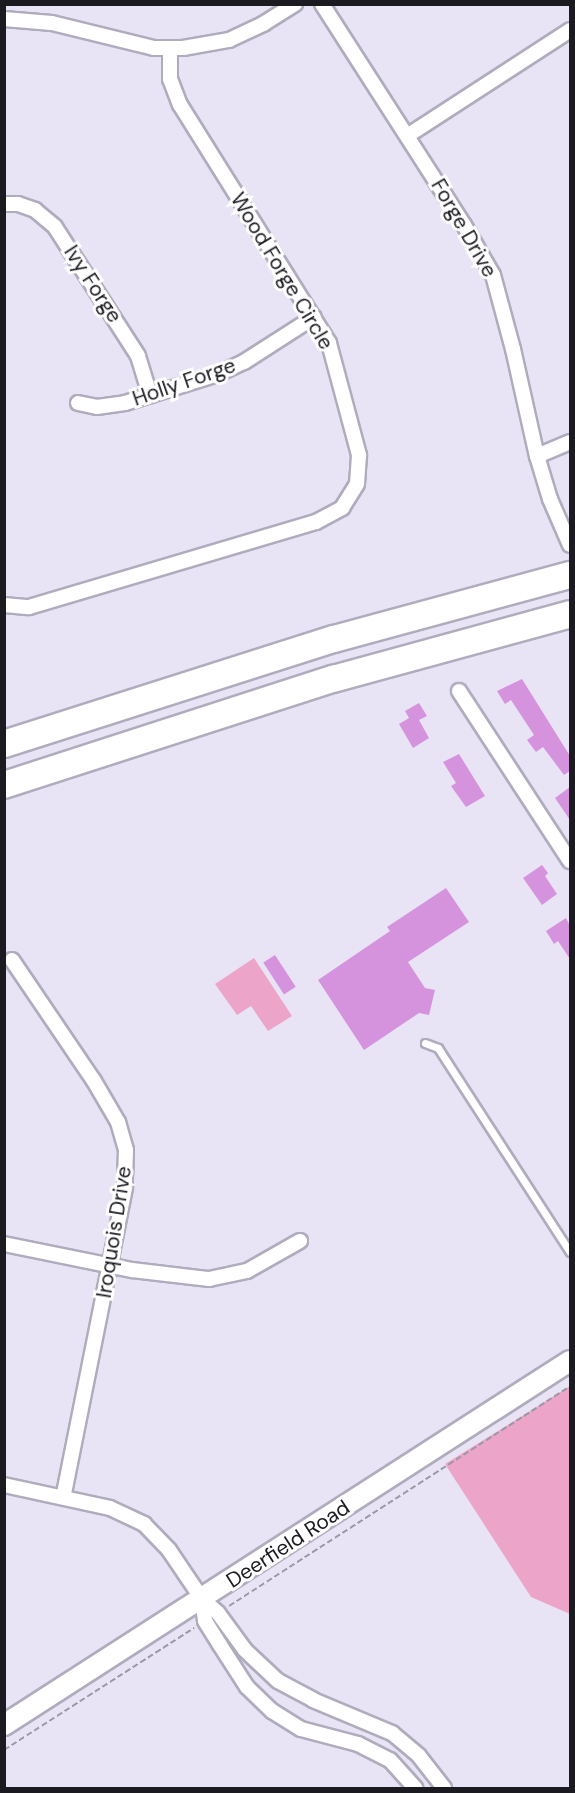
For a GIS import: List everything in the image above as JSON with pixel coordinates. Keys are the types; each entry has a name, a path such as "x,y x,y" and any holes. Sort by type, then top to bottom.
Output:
{"highway":[{"path":"4,744 334,639 570,575"},
{"path":"4,785 333,679 570,614"}],"street":[{"path":"4,19 33,20 126,43 170,48 211,45 229,40 263,24 295,4"},
{"name":"Forge Drive","path":"322,4 493,275 511,338 537,456 550,498 570,545"},
{"path":"407,136 570,30"},
{"name":"Wood Forge Circle","path":"4,605 29,607 316,522 342,508 357,484 359,455 332,352 314,317 180,105 170,79 170,48"},
{"name":"Ivy Forge","path":"4,204 26,206 42,214 55,227 138,356 150,395"},
{"name":"Holly Forge","path":"78,403 107,406 218,374 244,362 314,317"},
{"path":"537,456 570,442"},
{"path":"459,691 570,861"},
{"name":"Iroquois Drive","path":"12,960 94,1081 118,1122 124,1140 127,1169 110,1266 63,1497"},
{"path":"4,1244 170,1277 209,1280 247,1271 300,1241"},
{"name":"Deerfield Road","path":"4,1725 570,1361"},
{"path":"4,1485 110,1508 144,1524 169,1550 202,1599 218,1613 245,1650 278,1681 313,1700 392,1733 419,1756 444,1788"},
{"path":"202,1599 205,1621 247,1687 272,1711 301,1728 358,1744 390,1760 415,1788"}],"lane":[{"path":"425,1043 438,1048 570,1252"}],"path":[{"path":"218,1613 570,1386"},
{"path":"4,1750 205,1621"}],"shaded area":[{"path":"254,958 292,1016 268,1031 251,1006 237,1015 215,984"},
{"path":"570,1386 570,1614 531,1597 445,1464"}],"building":[{"path":"522,679 570,756 570,771 564,775 543,747 536,752 527,740 534,735 511,700 505,704 497,691"},
{"path":"419,703 427,716 419,720 429,738 413,748 399,724 409,718 405,711"},
{"path":"459,754 485,796 466,807 451,786 456,783 443,762"},
{"path":"570,787 570,820 555,798"},
{"path":"542,865 548,873 545,876 557,894 542,905 523,878"},
{"path":"446,888 469,922 408,962 425,988 435,990 429,1015 419,1013 364,1050 318,980 390,931 387,927"},
{"path":"566,918 570,926 570,959 558,941 554,944 546,931"},
{"path":"275,955 296,987 284,994 263,963"}]}
